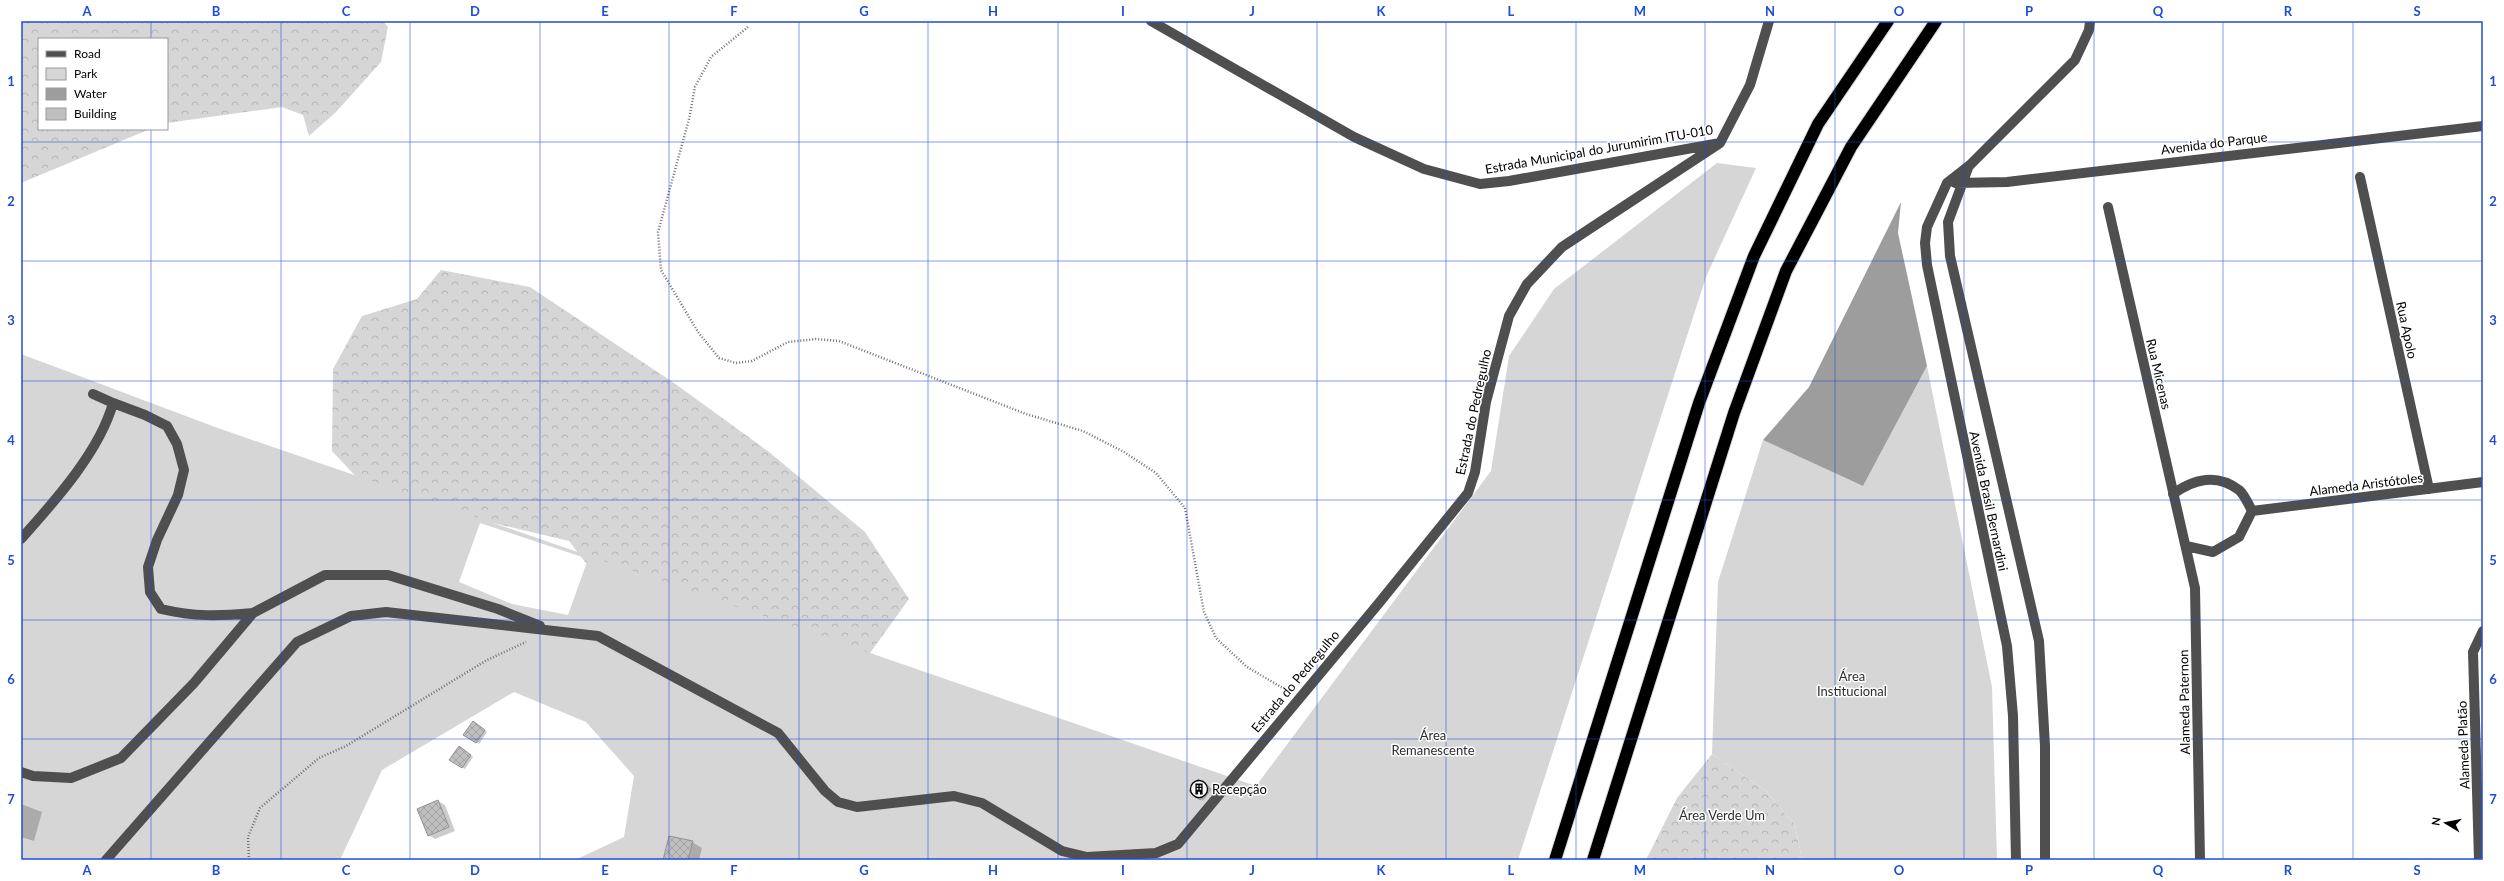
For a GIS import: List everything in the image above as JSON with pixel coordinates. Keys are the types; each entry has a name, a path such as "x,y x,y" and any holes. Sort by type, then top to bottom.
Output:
{"highway":[{"path":"1554,860 1699,403 1754,256 1818,124 1888,21"},
{"path":"1593,860 1734,412 1786,271 1851,147 1936,21"}],"street":[{"name":"Estrada Municipal do Jurumirim ITU-010","path":"1151,21 1354,137 1424,169 1480,184 1509,182 1720,143 1750,85 1769,21"},
{"name":"Avenida Brasil Bernardini","path":"2016,860 2014,716 2008,646 1927,265 1925,243 1927,227 1947,183 1970,165 2075,60 2089,30 2090,21"},
{"name":"Avenida do Parque","path":"1947,183 2006,182 2483,126"},
{"name":"Estrada do Pedregulho","path":"552,630 598,636 778,733 825,791 838,802 857,807 954,796 982,803 1062,851 1087,857 1156,853 1178,844 1232,777 1379,603 1468,493 1475,472 1486,402 1509,316 1527,284 1562,247 1720,143"},
{"name":"Avenida Brasil Bernardini","path":"1970,165 1961,183 1948,222 1950,256 2039,641 2045,746 2045,860"},
{"name":"Rua Apolo","path":"2360,178 2429,489"},
{"name":"Rua Micenas","path":"2108,207 2186,546"},
{"path":"93,394 145,415 167,426 177,444 184,470 178,495 156,540 148,567 150,592 161,609 185,615 209,617 253,613"},
{"path":"21,539 73,474 99,437 109,417 113,403"},
{"path":"2174,494 2190,482 2213,479 2240,491 2252,511 2239,537 2213,552 2186,546"},
{"name":"Alameda Aristótoles","path":"2252,511 2483,482"},
{"name":"Alameda Paternon","path":"2186,546 2195,588 2200,860"},
{"path":"21,772 33,776 71,778 122,758 194,683 253,613 325,575 388,575 498,609 552,630"},
{"path":"106,860 297,642 351,616 386,612 552,630"},
{"name":"Alameda Platão","path":"2479,860 2473,652 2483,631"}],"path":[{"path":"748,27 711,57 695,87 689,119 658,232 661,270 698,332 719,358 736,363 752,361 788,342 816,339 839,341 1026,414 1083,431 1124,452 1156,473 1185,508 1204,612 1216,638 1247,667 1298,698"},
{"path":"249,860 248,837 260,808 318,758 346,746 487,660 552,630"}],"green space":[{"path":"21,21 383,21 388,27 381,62 336,112 309,136 303,115 282,107 168,123 168,38 38,38 38,130 148,130 21,183"},
{"name":"Área Remanescente","path":"1717,163 1756,168 1706,277 1518,860 575,860 624,837 634,776 586,722 514,692 382,770 340,860 21,860 21,354 215,427 1256,786 1491,471 1509,356 1554,289","holes":["480,523 588,559 568,615 512,604 459,582"]},
{"path":"441,270 530,287 674,383 769,452 865,532 909,599 831,707 615,601 569,541 459,515 362,483 332,451 333,369 362,316 417,299"},
{"name":"Área Institucional","path":"1927,366 1992,687 1997,860 1802,860 1795,825 1765,790 1712,754 1718,582 1763,440 1863,486"},
{"name":"Área Verde Um","path":"1712,754 1765,790 1795,825 1802,860 1646,860 1677,798"}],"water":[{"path":"1901,202 1898,233 1927,366 1863,486 1763,440 1809,387"}],"building":[{"path":"473,721 485,730 476,743 463,735"},
{"path":"459,746 471,755 462,768 449,760"},
{"name":"Recepção","path":"1198,779 1209,787 1200,800 1189,791"},
{"path":"438,800 449,827 428,836 417,809"},
{"path":"669,836 693,841 688,860 663,860"}],"place":[{"name":"Recepção","path":"1199,789"}]}
